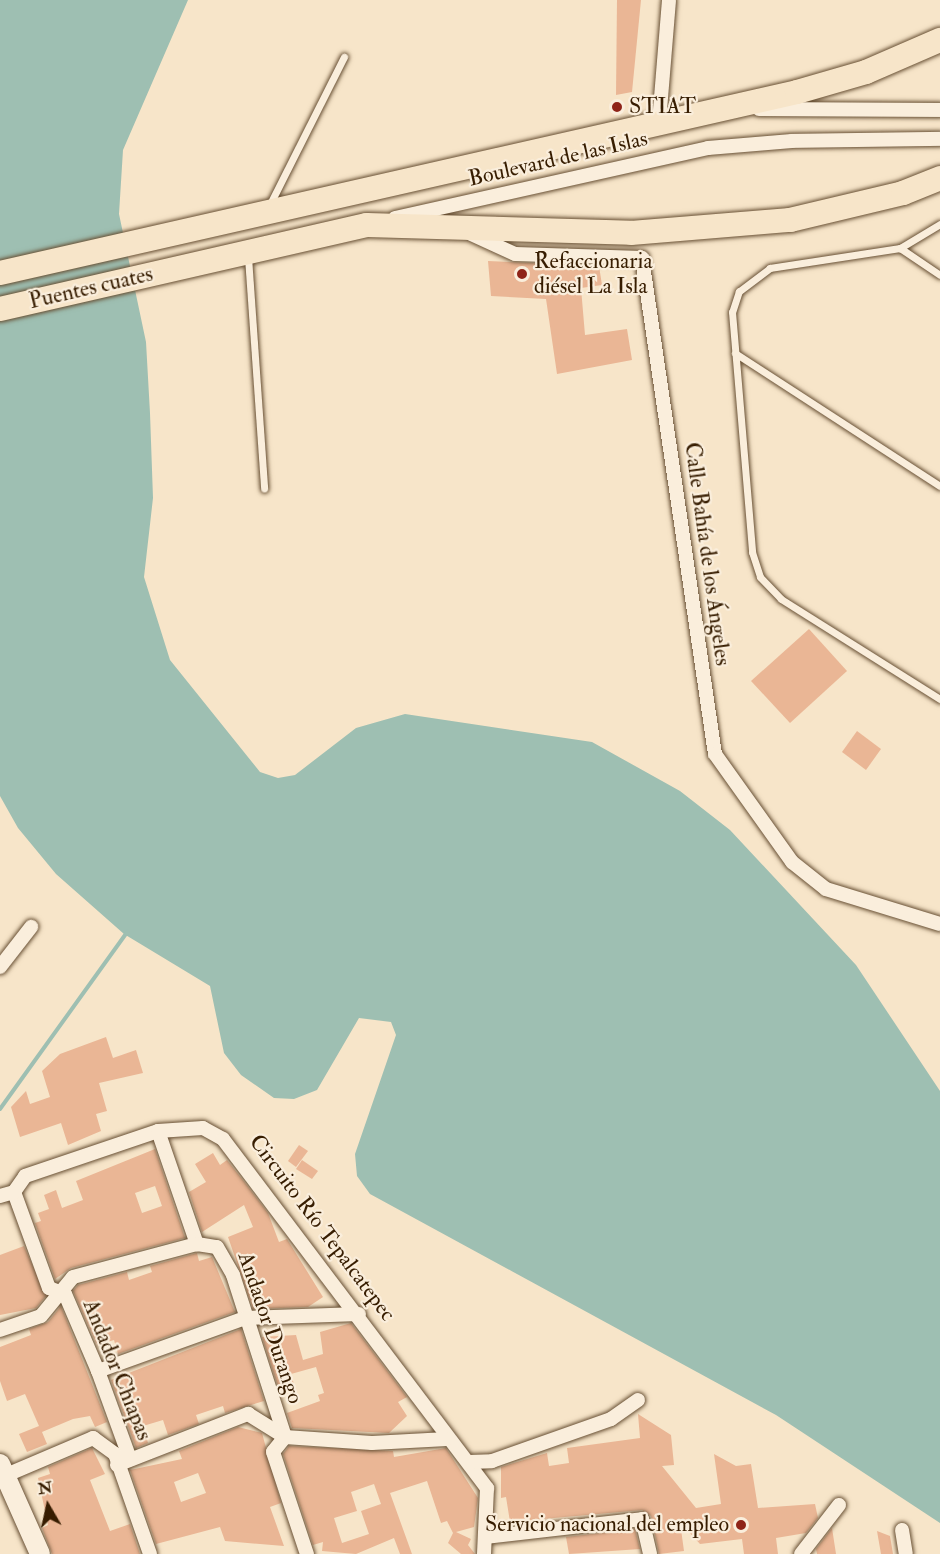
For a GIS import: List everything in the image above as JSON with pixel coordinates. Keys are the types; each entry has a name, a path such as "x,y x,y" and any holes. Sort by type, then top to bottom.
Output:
{"highway":[{"name":"Puentes cuates","path":"0,273 720,108 866,72 940,40"},
{"name":"Puentes cuates","path":"0,309 367,225 631,233 790,220 903,193 940,178"}],"street":[{"path":"659,122 669,0"},
{"path":"720,108 940,110"},
{"name":"Boulevard de las Islas","path":"367,225 708,148 792,141 940,140"},
{"name":"Calle Bahía de los Ángeles","path":"455,227 515,254 642,258 715,754 792,862 826,889 940,924"},
{"path":"0,967 31,927"},
{"name":"Circuito Río Tepalcatepec","path":"10,1198 25,1176 158,1131 202,1128 223,1139 359,1314 447,1439 469,1462 487,1488 484,1554"},
{"path":"0,1330 41,1316 73,1277 197,1244 158,1131"},
{"name":"Andador Chiapas","path":"10,1198 49,1288 61,1292 98,1371 150,1554"},
{"name":"Andador Durango","path":"197,1244 217,1247 224,1254 285,1437 273,1452 307,1554"},
{"path":"98,1371 246,1318 359,1314"},
{"path":"469,1462 492,1461 611,1419 638,1400"},
{"path":"40,1554 1,1468 93,1438 124,1462 248,1414 285,1437 372,1443 447,1439"},
{"path":"801,1554 839,1505"},
{"path":"485,1537 642,1519 650,1554"},
{"path":"902,1530 906,1554"}],"lane":[{"path":"266,211 344,57"},
{"path":"940,224 900,248 770,268 753,277 740,291 732,312 752,552 760,577 781,599 940,699"},
{"path":"900,248 940,275"},
{"path":"247,251 264,488"},
{"path":"735,353 940,486"}],"shaded area":[{"path":"0,0 188,0 123,150 119,214 146,342 150,413 153,498 144,577 170,660 260,772 278,778 295,775 356,728 405,714 592,742 680,791 730,830 856,965 940,1091 940,1523 776,1415 370,1194 357,1176 355,1154 396,1035 391,1022 359,1018 317,1090 294,1099 274,1098 241,1075 224,1053 210,986 124,934 56,874 18,828 0,796"}],"building":[{"path":"617,0 641,0 632,92 616,95"},
{"path":"488,261 599,266 602,285 581,288 585,335 627,329 632,360 557,374 546,299 491,296"},
{"path":"809,629 847,671 790,723 751,681"},
{"path":"857,731 881,749 866,770 842,752"},
{"path":"106,1037 113,1058 136,1050 143,1073 99,1083 107,1111 96,1114 101,1131 68,1145 61,1123 20,1137 11,1107 26,1091 30,1104 50,1097 42,1071 60,1054"},
{"path":"299,1145 308,1151 296,1167 288,1161"},
{"path":"155,1149 185,1238 71,1268 55,1279 35,1223 41,1221 38,1213 49,1209 44,1195 56,1190 62,1208 83,1200 76,1181","holes":["155,1186 162,1206 142,1213 135,1193"]},
{"path":"213,1153 220,1165 227,1160 246,1184 268,1213 279,1242 287,1239 323,1297 308,1307 253,1309 228,1237 253,1227 244,1205 202,1232 189,1192 206,1182 195,1164"},
{"path":"302,1160 318,1171 312,1179 296,1169"},
{"path":"24,1246 46,1296 36,1308 0,1315 0,1255"},
{"path":"197,1253 199,1261 212,1257 235,1312 118,1354 114,1340 97,1345 73,1291 78,1285 127,1272 129,1280 152,1272 150,1266"},
{"path":"61,1306 107,1422 95,1427 90,1416 73,1419 42,1432 47,1444 27,1452 19,1434 39,1426 25,1394 7,1401 0,1381 0,1347 31,1335 29,1329 48,1322"},
{"path":"351,1323 407,1397 398,1402 407,1416 389,1433 292,1428 287,1413 320,1401 318,1395 324,1393 316,1367 291,1374 296,1391 281,1396 262,1337 296,1335 303,1360 323,1354 320,1332"},
{"path":"241,1329 264,1401 225,1413 223,1406 196,1415 199,1424 168,1435 163,1420 143,1426 148,1443 136,1448 111,1380"},
{"path":"638,1414 671,1435 674,1465 662,1466 696,1508 721,1504 714,1454 736,1466 751,1464 758,1508 815,1504 818,1518 806,1533 776,1538 778,1554 744,1554 742,1539 700,1544 680,1522 684,1551 659,1554 651,1516 642,1510 510,1522 506,1497 501,1498 501,1467 547,1453 549,1466 569,1463 567,1448 640,1438"},
{"path":"238,1427 262,1433 281,1503 270,1507 284,1546 225,1541 220,1527 156,1544 130,1470 182,1459 179,1451","holes":["198,1473 206,1493 181,1502 174,1482"]},
{"path":"289,1446 393,1451 394,1457 446,1448 478,1498 474,1527 456,1532 471,1539 468,1545 475,1554 461,1554 448,1543 453,1533 447,1521 441,1523 427,1481 390,1493 412,1554 400,1554 394,1538 356,1554 322,1551 323,1542 313,1545 283,1454","holes":["374,1484 381,1504 361,1511 369,1534 342,1543 334,1518 357,1511 351,1492"]},
{"path":"92,1448 105,1474 90,1480 110,1531 130,1524 140,1554 52,1554 42,1528 48,1525 38,1478 50,1474 48,1467"},
{"path":"832,1528 836,1554 817,1554 816,1549"},
{"path":"635,1529 640,1549 569,1554 566,1537"},
{"path":"877,1531 890,1536 893,1554 881,1554"}],"waterway":[{"path":"0,1109 127,932"}],"place":[{"name":"STIAT","path":"617,107"},
{"name":"Refaccionaria diésel La Isla","path":"522,274"},
{"name":"Servicio nacional del empleo","path":"741,1525"}]}
